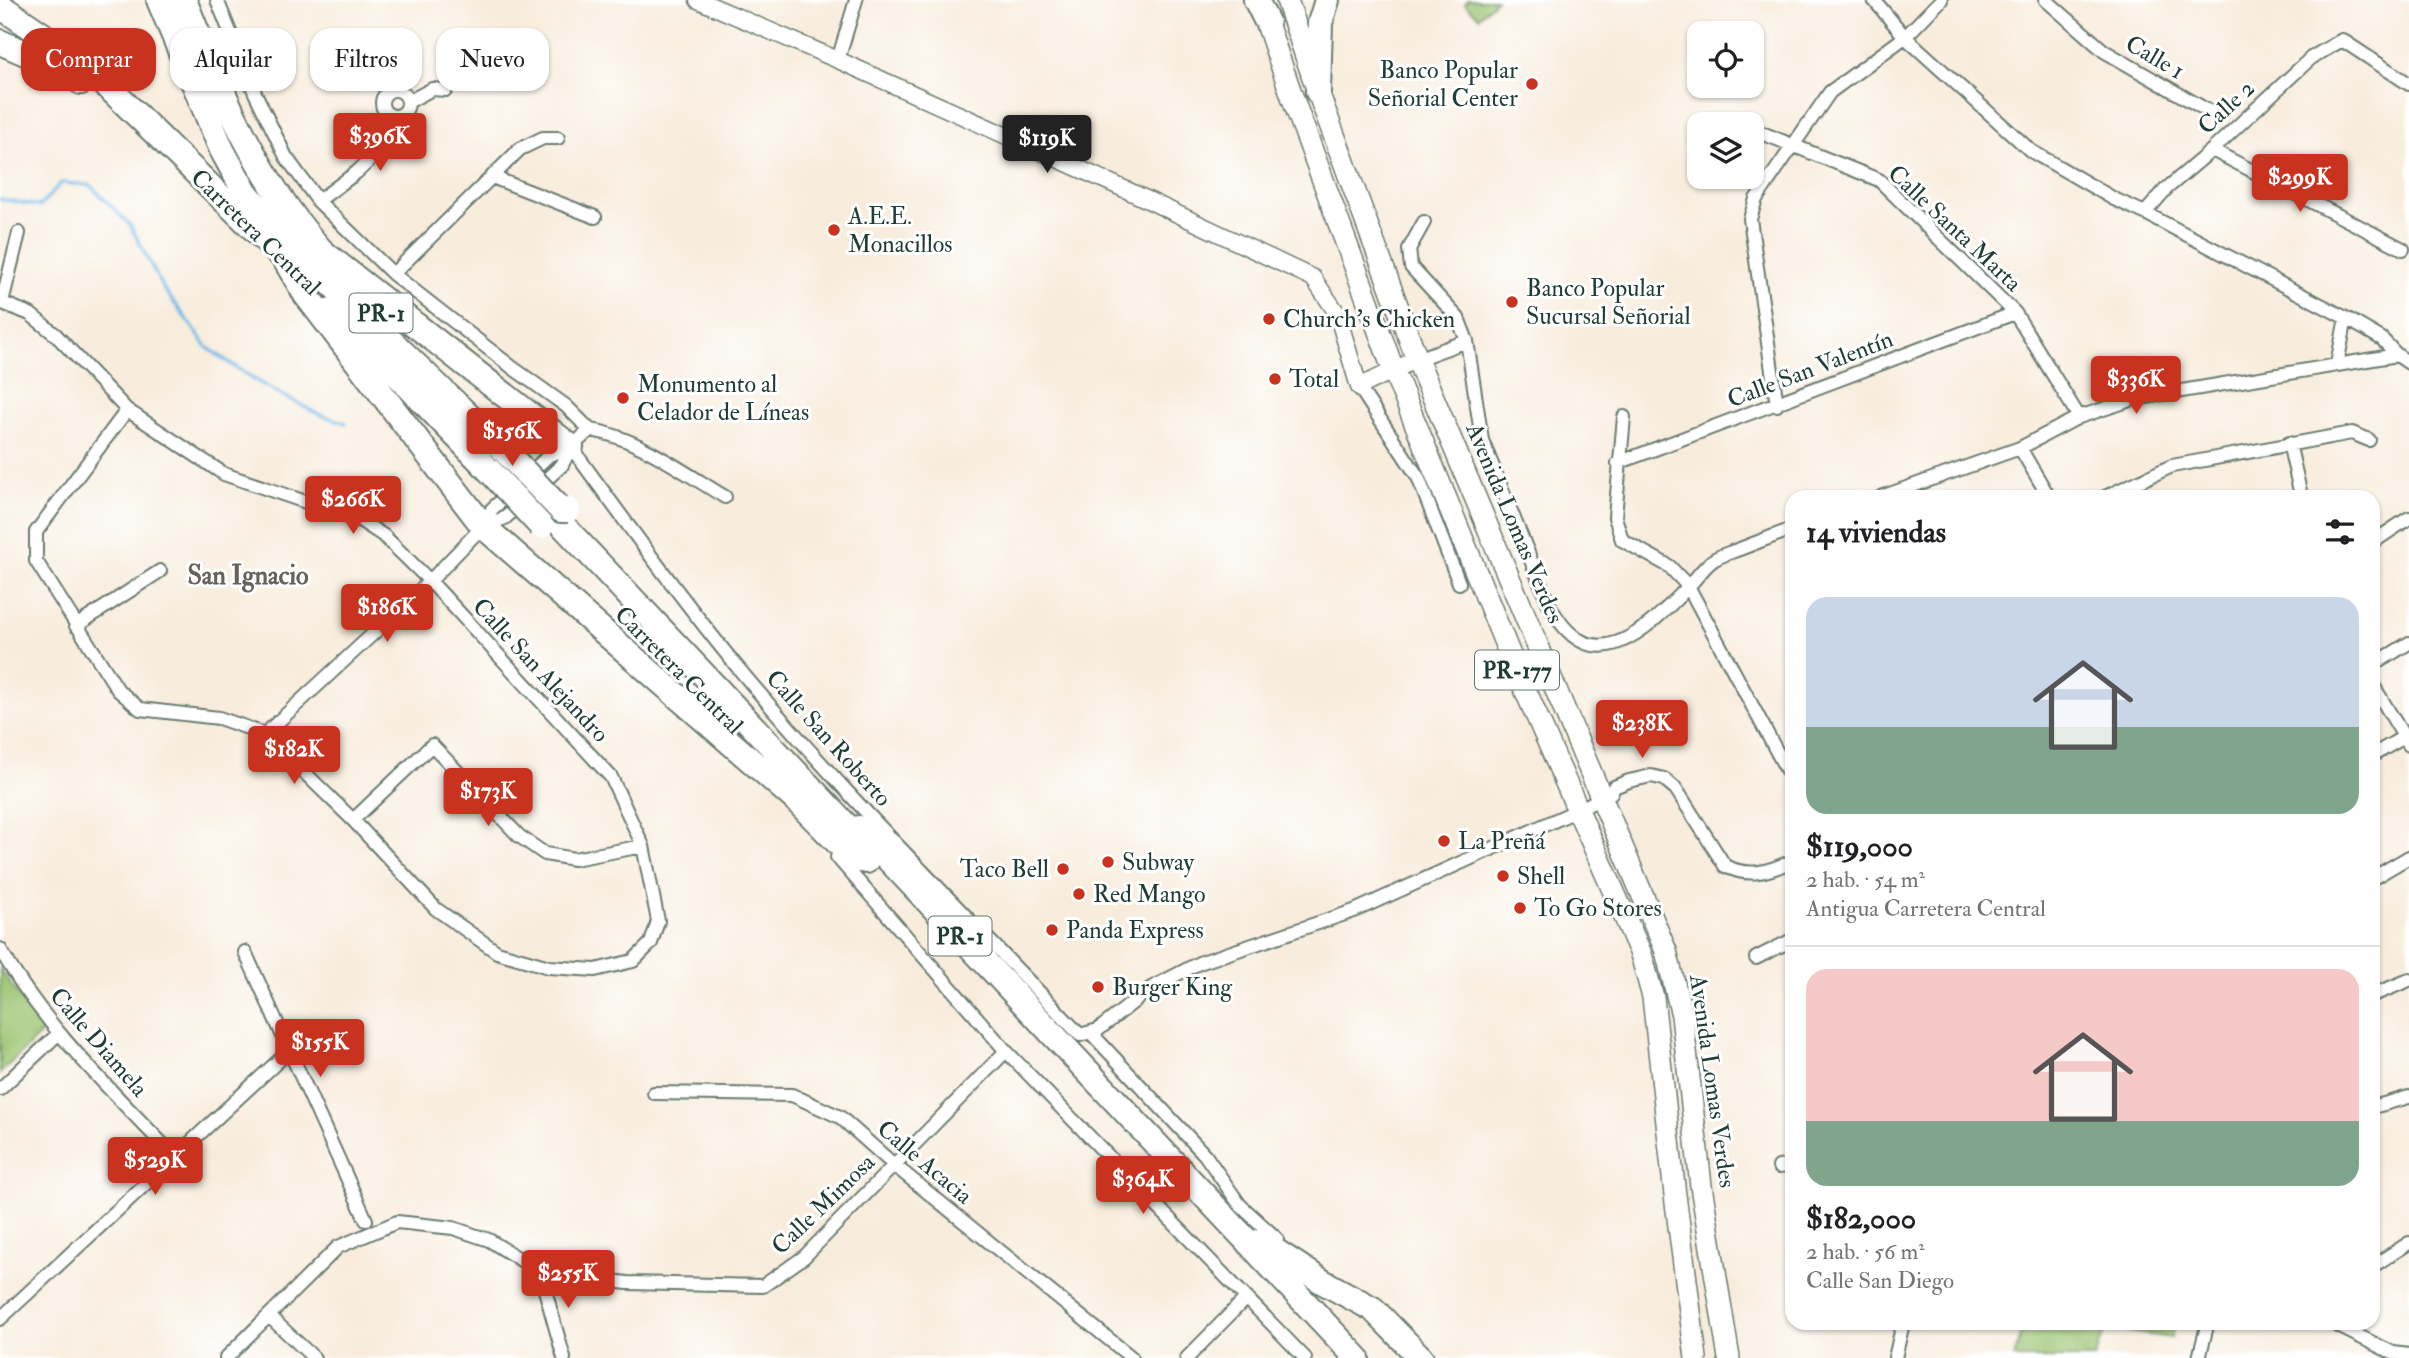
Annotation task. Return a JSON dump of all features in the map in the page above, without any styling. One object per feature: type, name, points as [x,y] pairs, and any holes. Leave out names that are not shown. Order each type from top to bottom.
[{"type":"highway","points":[[159,0],[232,172],[257,206],[499,456]]},
{"type":"highway","name":"Carretera Central","points":[[184,0],[219,88],[284,205],[320,250],[554,517],[609,600],[866,861],[1336,1358]]},
{"type":"highway","points":[[1318,92],[1320,23],[1326,0]]},
{"type":"highway","name":"Carretera Central","points":[[0,6],[50,40],[107,86],[284,258],[499,456]]},
{"type":"highway","points":[[0,42],[57,67],[146,126]]},
{"type":"highway","points":[[320,250],[571,447]]},
{"type":"highway","points":[[284,258],[306,295],[483,526],[796,800],[854,859],[866,861]]},
{"type":"highway","name":"Carretera Central","points":[[554,517],[645,591],[819,786],[1357,1358]]},
{"type":"highway","points":[[1215,1208],[1231,1215],[1273,1251],[1373,1309],[1421,1358]]},
{"type":"main road","name":"Avenida Lomas Verdes","points":[[1287,0],[1318,92],[1417,359],[1607,795],[1666,951],[1678,993],[1702,1185],[1729,1358]]},
{"type":"main road","name":"Avenida Lomas Verdes","points":[[1261,7],[1393,369],[1510,655],[1641,954],[1653,997],[1696,1358]]},
{"type":"street","points":[[217,0],[255,93],[286,157],[318,201],[393,274],[566,406],[590,429],[629,441],[725,497]]},
{"type":"street","points":[[698,0],[1131,192],[1312,278],[1337,313],[1359,387],[1418,477],[1459,583]]},
{"type":"street","points":[[838,60],[856,0]]},
{"type":"street","points":[[1874,0],[1905,37],[2031,151],[2114,199],[2346,318],[2382,339],[2409,363]]},
{"type":"street","points":[[1777,405],[1750,219],[1756,199],[1830,92],[1905,37],[1941,0]]},
{"type":"street","name":"Calle 1","points":[[2046,0],[2104,51],[2217,116]]},
{"type":"street","name":"Calle 2","points":[[2145,213],[2166,189],[2311,58],[2342,40],[2409,84]]},
{"type":"street","points":[[318,201],[357,172],[389,142],[406,108],[432,89],[436,89]]},
{"type":"street","name":"Calle Santa Marta","points":[[1764,134],[1879,180],[2015,313],[2079,417]]},
{"type":"street","points":[[393,274],[520,149],[543,138],[558,138]]},
{"type":"street","points":[[2211,150],[2403,249]]},
{"type":"street","points":[[492,177],[595,217]]},
{"type":"street","points":[[1424,222],[1409,249],[1411,267],[1458,318],[1466,341],[1482,440],[1548,602],[1556,619],[1569,635],[1598,646],[1628,640],[1688,586],[1713,559],[1785,531]]},
{"type":"street","points":[[1,302],[19,233]]},
{"type":"street","name":"Calle San Alejandro","points":[[1,302],[30,314],[55,335],[127,410],[224,474],[361,521],[384,536],[430,581],[611,777],[643,846],[655,893],[659,921],[651,943],[633,961],[595,970],[550,967],[497,952],[436,909],[353,820],[265,734]]},
{"type":"street","name":"Calle San Valentín","points":[[1618,463],[2015,313]]},
{"type":"street","points":[[2337,364],[2346,318]]},
{"type":"street","points":[[1359,387],[1393,369],[1466,341]]},
{"type":"street","points":[[1916,490],[2020,448],[2079,417],[2134,399],[2397,355]]},
{"type":"street","points":[[127,410],[36,532],[36,561],[118,690],[140,709],[219,718],[265,734],[430,581],[483,526],[492,509],[550,455],[571,447],[590,429]]},
{"type":"street","points":[[1624,417],[1615,517],[1622,540],[1669,566],[1688,586],[1785,767]]},
{"type":"street","points":[[2120,490],[2172,466],[2352,433],[2369,440]]},
{"type":"street","points":[[2289,443],[2300,490]]},
{"type":"street","name":"Calle San Roberto","points":[[571,447],[658,567],[831,774],[1205,1155],[1240,1205],[1259,1224],[1284,1244],[1335,1276],[1366,1300],[1373,1309]]},
{"type":"street","points":[[2020,448],[2045,490]]},
{"type":"street","points":[[2380,537],[2409,518]]},
{"type":"street","points":[[76,626],[160,571]]},
{"type":"street","points":[[2380,660],[2409,643]]},
{"type":"street","points":[[2380,697],[2407,741],[2380,752]]},
{"type":"street","points":[[353,820],[432,746],[519,836],[545,854],[574,859],[643,846]]},
{"type":"street","points":[[767,774],[777,793],[844,864],[1006,1051],[1305,1358]]},
{"type":"street","points":[[1086,1034],[1151,988],[1199,963],[1364,907],[1578,810],[1607,795],[1614,787],[1634,779],[1651,776],[1672,783],[1725,866],[1737,872],[1764,873],[1785,864]]},
{"type":"street","points":[[2380,874],[2409,858]]},
{"type":"street","points":[[1756,958],[1785,944]]},
{"type":"street","name":"Calle Diamela","points":[[0,949],[10,967],[59,1033],[174,1156]]},
{"type":"street","points":[[244,951],[366,1220]]},
{"type":"street","points":[[2380,992],[2409,980]]},
{"type":"street","points":[[0,1089],[59,1033]]},
{"type":"street","points":[[0,1319],[289,1051]]},
{"type":"street","name":"Calle Mimosa","points":[[226,1358],[338,1247],[397,1222],[453,1228],[488,1240],[540,1272],[627,1283],[764,1286],[804,1257],[1006,1051]]},
{"type":"street","name":"Calle Acacia","points":[[654,1093],[792,1096],[840,1117],[894,1165],[1132,1358]]},
{"type":"street","points":[[2380,1105],[2409,1097]]},
{"type":"street","points":[[338,1247],[366,1220],[397,1222]]},
{"type":"street","points":[[2380,1262],[2409,1243]]},
{"type":"street","points":[[540,1272],[564,1358]]},
{"type":"street","points":[[1187,1358],[1246,1298]]},
{"type":"street","points":[[270,1316],[314,1358]]},
{"type":"street","points":[[1895,1358],[1901,1330]]},
{"type":"street","points":[[2200,1358],[2206,1330]]},
{"type":"street","points":[[2345,1330],[2392,1355],[2409,1354]]},
{"type":"green space","points":[[1468,0],[1496,0],[1479,17],[1465,4]]},
{"type":"green space","points":[[0,969],[44,1031],[0,1073]]},
{"type":"green space","points":[[2022,1330],[2105,1330],[2095,1358],[2014,1358]]},
{"type":"green space","points":[[2119,1330],[2173,1330],[2171,1338]]},
{"type":"waterway","points":[[0,199],[40,206],[61,183],[90,185],[130,225],[163,288],[208,348],[280,394],[318,414],[346,423]]},
{"type":"place","name":"Banco Popular Señorial Center","points":[[1532,84]]},
{"type":"place","name":"A.E.E. Monacillos","points":[[834,230]]},
{"type":"place","name":"Banco Popular Sucursal Señorial","points":[[1512,302]]},
{"type":"place","name":"Church's Chicken","points":[[1269,319]]},
{"type":"place","name":"Total","points":[[1275,379]]},
{"type":"place","name":"Monumento al Celador de Líneas","points":[[623,398]]},
{"type":"place","name":"La Preñá","points":[[1444,841]]},
{"type":"place","name":"Subway","points":[[1108,862]]},
{"type":"place","name":"Taco Bell","points":[[1063,869]]},
{"type":"place","name":"Shell","points":[[1503,876]]},
{"type":"place","name":"Red Mango","points":[[1079,894]]},
{"type":"place","name":"To Go Stores","points":[[1520,908]]},
{"type":"place","name":"Panda Express","points":[[1052,930]]},
{"type":"place","name":"Burger King","points":[[1098,987]]},
{"type":"district","name":"San Ignacio","points":[[248,575]]}]
